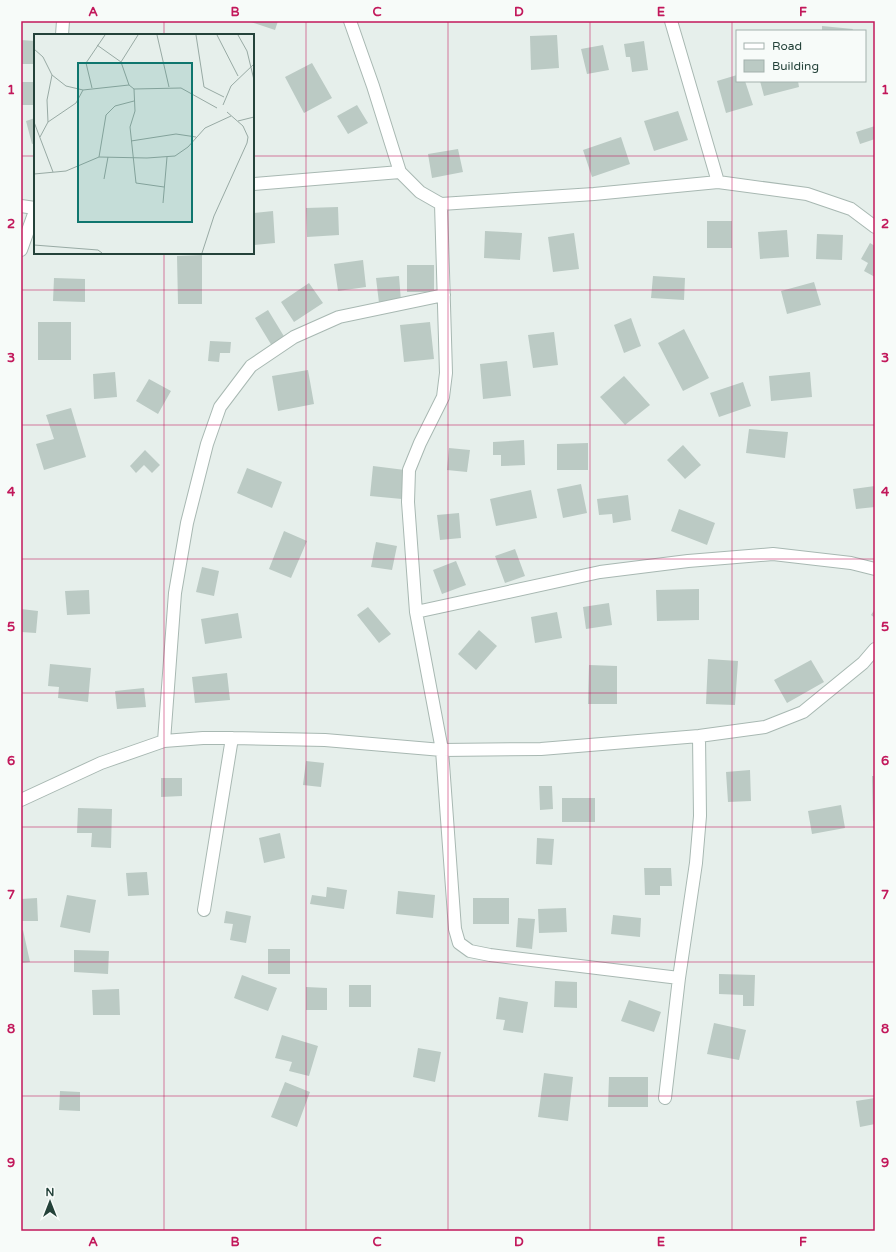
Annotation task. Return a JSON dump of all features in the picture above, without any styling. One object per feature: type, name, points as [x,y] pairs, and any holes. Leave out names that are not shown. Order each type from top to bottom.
[{"type":"street","points":[[62,34],[63,21]]},
{"type":"street","points":[[350,21],[373,86],[400,172],[420,192],[441,204],[594,194],[718,182],[807,194],[851,209],[875,227]]},
{"type":"street","points":[[671,21],[718,182]]},
{"type":"street","points":[[254,184],[400,172]]},
{"type":"street","points":[[441,204],[446,373],[443,398],[420,443],[409,470],[408,502],[416,612],[442,750],[455,929],[459,943],[470,951],[490,956],[679,978]]},
{"type":"street","points":[[21,206],[34,209]]},
{"type":"street","points":[[21,250],[34,212]]},
{"type":"street","points":[[164,741],[176,586],[187,523],[205,451],[220,407],[251,366],[294,336],[340,317],[444,295]]},
{"type":"street","points":[[416,612],[600,572],[688,561],[773,554],[851,563],[875,568]]},
{"type":"street","points":[[21,800],[101,763],[164,741],[203,738],[232,738],[325,740],[442,750],[541,749],[699,736],[765,726],[802,712],[864,662],[875,649]]},
{"type":"street","points":[[665,1098],[679,978],[696,863],[700,816],[699,736]]},
{"type":"street","points":[[204,910],[232,738]]},
{"type":"building","points":[[248,21],[278,21],[275,30]]},
{"type":"building","points":[[822,26],[853,29],[852,30],[822,30]]},
{"type":"building","points":[[557,35],[559,68],[531,70],[530,36]]},
{"type":"building","points":[[21,40],[34,41],[34,64],[21,64]]},
{"type":"building","points":[[644,41],[648,70],[632,72],[630,57],[626,57],[624,44]]},
{"type":"building","points":[[603,45],[609,70],[587,74],[581,49]]},
{"type":"building","points":[[312,63],[332,98],[304,113],[285,77]]},
{"type":"building","points":[[736,75],[736,82],[745,82],[753,105],[726,113],[717,81]]},
{"type":"building","points":[[21,82],[34,82],[34,105],[21,105]]},
{"type":"building","points":[[760,82],[798,82],[799,87],[764,96]]},
{"type":"building","points":[[357,105],[368,123],[348,134],[337,116]]},
{"type":"building","points":[[678,111],[688,140],[654,151],[644,121]]},
{"type":"building","points":[[34,118],[34,143],[32,144],[26,121]]},
{"type":"building","points":[[875,126],[875,139],[860,144],[856,132]]},
{"type":"building","points":[[621,137],[630,164],[592,177],[583,150]]},
{"type":"building","points":[[458,149],[463,172],[432,178],[428,154]]},
{"type":"building","points":[[338,207],[339,235],[307,237],[306,208]]},
{"type":"building","points":[[273,211],[275,243],[254,245],[254,213]]},
{"type":"building","points":[[707,221],[732,221],[732,248],[707,248]]},
{"type":"building","points":[[787,230],[789,257],[760,259],[758,232]]},
{"type":"building","points":[[485,231],[522,233],[520,260],[484,258]]},
{"type":"building","points":[[574,233],[579,269],[553,272],[548,237]]},
{"type":"building","points":[[817,234],[843,235],[842,260],[816,259]]},
{"type":"building","points":[[870,243],[875,246],[875,277],[864,271],[868,263],[861,259]]},
{"type":"building","points":[[202,255],[202,304],[178,304],[177,256]]},
{"type":"building","points":[[363,260],[366,287],[338,291],[334,264]]},
{"type":"building","points":[[407,265],[434,265],[434,292],[407,292]]},
{"type":"building","points":[[399,276],[401,301],[379,303],[376,278]]},
{"type":"building","points":[[653,276],[685,278],[684,300],[651,298]]},
{"type":"building","points":[[54,278],[85,279],[85,302],[53,301]]},
{"type":"building","points":[[814,282],[821,305],[787,314],[781,291]]},
{"type":"building","points":[[309,283],[323,303],[294,322],[281,302]]},
{"type":"building","points":[[268,310],[285,338],[272,346],[255,318]]},
{"type":"building","points":[[631,318],[641,346],[624,353],[614,325]]},
{"type":"building","points":[[38,322],[71,322],[71,360],[38,360]]},
{"type":"building","points":[[430,322],[434,359],[404,362],[400,325]]},
{"type":"building","points":[[684,329],[709,378],[683,391],[658,343]]},
{"type":"building","points":[[554,332],[558,365],[533,368],[528,335]]},
{"type":"building","points":[[210,341],[231,342],[230,353],[220,353],[219,362],[208,361]]},
{"type":"building","points":[[507,361],[511,396],[483,399],[480,364]]},
{"type":"building","points":[[308,370],[314,404],[278,411],[272,376]]},
{"type":"building","points":[[115,372],[117,397],[94,399],[93,374]]},
{"type":"building","points":[[810,372],[812,397],[771,401],[769,376]]},
{"type":"building","points":[[624,376],[650,405],[625,425],[600,397]]},
{"type":"building","points":[[149,379],[171,391],[158,414],[136,401]]},
{"type":"building","points":[[743,382],[751,406],[719,417],[710,393]]},
{"type":"building","points":[[71,408],[86,457],[44,470],[36,444],[54,439],[46,415]]},
{"type":"building","points":[[749,429],[788,432],[785,458],[746,453]]},
{"type":"building","points":[[524,440],[525,465],[501,466],[501,455],[493,455],[493,442]]},
{"type":"building","points":[[588,443],[588,470],[557,470],[557,444]]},
{"type":"building","points":[[683,445],[701,465],[685,479],[667,460]]},
{"type":"building","points":[[449,448],[470,450],[467,472],[447,470]]},
{"type":"building","points":[[145,450],[160,465],[152,473],[144,465],[136,473],[130,466]]},
{"type":"building","points":[[373,466],[405,470],[402,499],[370,496]]},
{"type":"building","points":[[247,468],[282,482],[272,508],[237,493]]},
{"type":"building","points":[[581,484],[587,513],[563,518],[557,489]]},
{"type":"building","points":[[875,486],[875,507],[856,509],[853,489]]},
{"type":"building","points":[[531,490],[537,518],[496,526],[490,499]]},
{"type":"building","points":[[628,495],[631,520],[613,523],[612,514],[599,515],[597,499]]},
{"type":"building","points":[[679,509],[715,523],[707,545],[671,531]]},
{"type":"building","points":[[459,513],[461,538],[440,540],[437,515]]},
{"type":"building","points":[[284,531],[307,541],[291,578],[269,569]]},
{"type":"building","points":[[376,542],[397,546],[392,570],[371,567]]},
{"type":"building","points":[[515,549],[525,576],[505,583],[495,556]]},
{"type":"building","points":[[456,561],[466,585],[442,594],[433,570]]},
{"type":"building","points":[[202,567],[219,571],[214,596],[196,592]]},
{"type":"building","points":[[699,589],[699,620],[657,621],[656,590]]},
{"type":"building","points":[[89,590],[90,614],[67,615],[65,591]]},
{"type":"building","points":[[609,603],[612,625],[586,629],[583,607]]},
{"type":"building","points":[[368,607],[391,634],[379,643],[357,615]]},
{"type":"building","points":[[21,609],[38,611],[36,633],[21,632]]},
{"type":"building","points":[[875,609],[875,618],[871,615]]},
{"type":"building","points":[[557,612],[562,638],[535,643],[531,617]]},
{"type":"building","points":[[238,613],[242,638],[205,644],[201,619]]},
{"type":"building","points":[[479,630],[497,646],[476,670],[458,654]]},
{"type":"building","points":[[708,659],[738,661],[735,705],[706,704]]},
{"type":"building","points":[[811,660],[824,682],[787,703],[774,680]]},
{"type":"building","points":[[50,664],[91,668],[88,702],[58,698],[59,687],[48,686]]},
{"type":"building","points":[[589,665],[617,666],[617,704],[588,704]]},
{"type":"building","points":[[227,673],[230,700],[195,703],[192,677]]},
{"type":"building","points":[[144,688],[146,707],[117,709],[115,691]]},
{"type":"building","points":[[306,761],[324,763],[321,787],[303,785]]},
{"type":"building","points":[[750,770],[751,801],[728,802],[726,772]]},
{"type":"building","points":[[872,776],[875,776],[875,820],[873,821]]},
{"type":"building","points":[[161,778],[182,778],[182,796],[161,797]]},
{"type":"building","points":[[539,786],[552,786],[553,809],[540,810]]},
{"type":"building","points":[[562,798],[595,798],[595,822],[562,822]]},
{"type":"building","points":[[841,805],[845,828],[812,834],[808,811]]},
{"type":"building","points":[[78,808],[112,809],[111,848],[91,847],[92,833],[77,833]]},
{"type":"building","points":[[280,833],[285,858],[264,863],[259,838]]},
{"type":"building","points":[[537,838],[554,839],[552,865],[536,864]]},
{"type":"building","points":[[644,868],[671,868],[672,886],[660,886],[660,895],[645,895]]},
{"type":"building","points":[[147,872],[149,895],[128,896],[126,873]]},
{"type":"building","points":[[327,887],[347,890],[344,909],[310,904],[312,895],[326,897]]},
{"type":"building","points":[[398,891],[435,895],[433,918],[396,914]]},
{"type":"building","points":[[67,895],[96,900],[90,933],[60,927]]},
{"type":"building","points":[[37,898],[38,921],[21,921],[21,899]]},
{"type":"building","points":[[473,898],[509,898],[509,924],[473,924]]},
{"type":"building","points":[[566,908],[567,932],[539,933],[538,909]]},
{"type":"building","points":[[226,911],[251,916],[246,943],[230,940],[233,924],[224,923]]},
{"type":"building","points":[[613,915],[641,918],[640,937],[611,934]]},
{"type":"building","points":[[518,918],[535,919],[532,949],[516,947]]},
{"type":"building","points":[[23,930],[30,962],[21,963],[21,931]]},
{"type":"building","points":[[268,949],[290,949],[290,974],[268,974]]},
{"type":"building","points":[[74,950],[109,951],[108,974],[74,972]]},
{"type":"building","points":[[719,974],[755,975],[754,1006],[743,1006],[743,995],[719,994]]},
{"type":"building","points":[[242,975],[277,988],[268,1011],[234,998]]},
{"type":"building","points":[[555,981],[577,982],[577,1008],[554,1007]]},
{"type":"building","points":[[349,985],[371,985],[371,1007],[349,1007]]},
{"type":"building","points":[[306,987],[327,988],[327,1010],[306,1010]]},
{"type":"building","points":[[119,989],[120,1015],[93,1015],[92,990]]},
{"type":"building","points":[[499,997],[528,1002],[523,1033],[503,1030],[505,1020],[496,1019]]},
{"type":"building","points":[[629,1000],[661,1012],[654,1032],[621,1021]]},
{"type":"building","points":[[714,1023],[746,1030],[739,1060],[707,1054]]},
{"type":"building","points":[[282,1035],[318,1046],[309,1076],[289,1071],[292,1062],[275,1058]]},
{"type":"building","points":[[418,1048],[441,1052],[435,1082],[413,1077]]},
{"type":"building","points":[[544,1073],[573,1077],[568,1121],[538,1117]]},
{"type":"building","points":[[609,1077],[648,1077],[648,1107],[608,1107]]},
{"type":"building","points":[[285,1082],[310,1092],[297,1127],[271,1117]]},
{"type":"building","points":[[60,1091],[80,1092],[80,1111],[59,1110]]},
{"type":"building","points":[[875,1098],[875,1124],[860,1127],[856,1101]]}]
